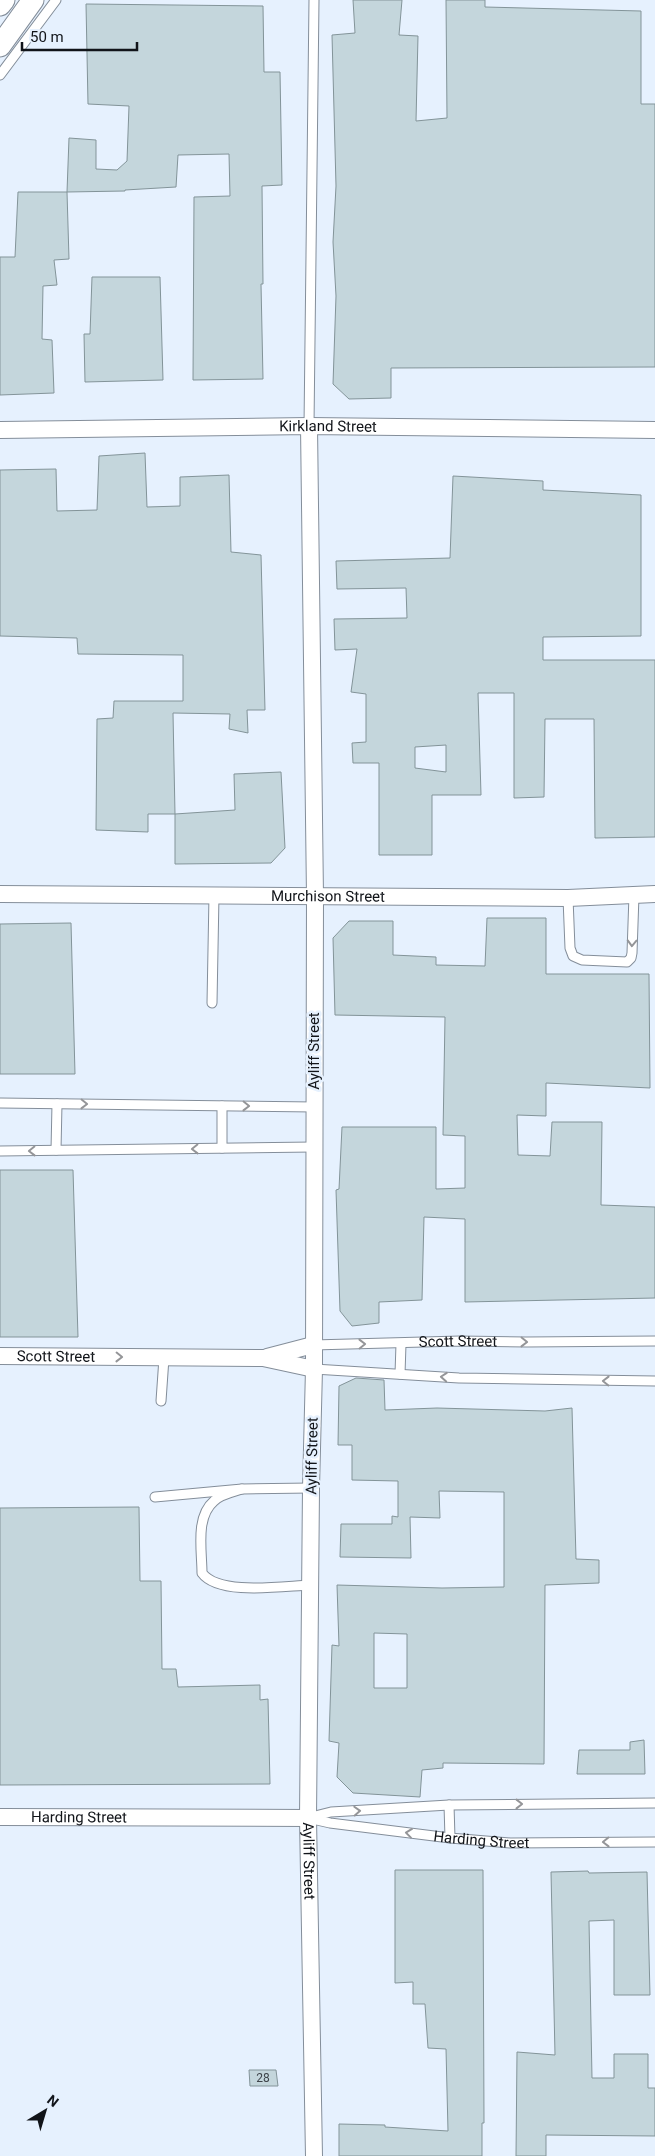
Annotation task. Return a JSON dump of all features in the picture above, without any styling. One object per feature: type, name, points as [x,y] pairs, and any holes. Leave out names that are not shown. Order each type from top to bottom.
[{"type":"street","points":[[0,5],[4,0]]},
{"type":"street","points":[[0,46],[33,0]]},
{"type":"street","name":"Kirkland Street","points":[[0,430],[309,426],[655,430]]},
{"type":"street","name":"Ayliff Street","points":[[309,426],[315,896],[314,1369],[308,1818],[314,2156]]},
{"type":"street","name":"Murchison Street","points":[[0,894],[568,898],[655,894]]},
{"type":"street","name":"Scott Street","points":[[263,1358],[313,1345]]},
{"type":"street","name":"Scott Street","points":[[0,1356],[263,1358],[314,1369]]},
{"type":"street","name":"Harding Street","points":[[0,1817],[308,1818]]},
{"type":"lane","points":[[0,75],[56,0]]},
{"type":"lane","points":[[309,426],[314,0]]},
{"type":"lane","points":[[212,1003],[214,895]]},
{"type":"lane","points":[[568,898],[570,948],[573,956],[582,960],[627,962],[632,952],[634,895]]},
{"type":"lane","points":[[0,1103],[314,1107]]},
{"type":"lane","points":[[56,1150],[57,1104]]},
{"type":"lane","points":[[222,1106],[222,1148]]},
{"type":"lane","points":[[0,1151],[314,1147]]},
{"type":"lane","name":"Scott Street","points":[[313,1345],[460,1341],[655,1341]]},
{"type":"lane","points":[[400,1374],[401,1344]]},
{"type":"lane","points":[[161,1400],[164,1358]]},
{"type":"lane","name":"Scott Street","points":[[314,1369],[459,1378],[655,1381]]},
{"type":"lane","points":[[155,1498],[242,1489],[311,1488]]},
{"type":"lane","points":[[242,1489],[220,1497],[210,1506],[202,1525],[202,1573],[216,1584],[230,1587],[310,1585]]},
{"type":"lane","name":"Harding Street","points":[[308,1818],[331,1812],[448,1805],[655,1803]]},
{"type":"lane","points":[[448,1805],[450,1838]]},
{"type":"lane","name":"Harding Street","points":[[308,1818],[330,1823],[450,1838],[510,1843],[655,1842]]},
{"type":"building","points":[[353,0],[402,0],[399,35],[418,36],[416,121],[447,118],[446,0],[485,0],[485,7],[641,11],[641,104],[655,104],[655,367],[391,368],[391,398],[349,399],[333,384],[336,296],[333,242],[336,186],[332,35],[355,33]]},
{"type":"building","points":[[86,4],[263,6],[264,72],[280,72],[282,185],[262,186],[263,284],[261,284],[263,379],[193,380],[194,197],[230,196],[229,154],[178,155],[176,187],[125,191],[67,192],[69,138],[96,140],[96,169],[117,170],[127,161],[129,106],[88,104]]},
{"type":"building","points":[[18,192],[67,192],[69,259],[54,260],[57,285],[43,286],[42,339],[52,340],[54,393],[0,395],[0,257],[15,257]]},
{"type":"building","points":[[92,277],[160,277],[163,380],[85,382],[84,334],[90,334]]},
{"type":"building","points":[[145,453],[147,507],[180,506],[180,477],[229,475],[231,552],[261,555],[265,710],[247,710],[248,733],[229,729],[230,714],[173,713],[175,814],[148,814],[148,832],[96,830],[97,719],[113,718],[114,701],[183,701],[183,655],[78,654],[77,638],[0,636],[0,470],[56,469],[57,511],[97,510],[99,456]]},
{"type":"building","points":[[453,476],[543,481],[543,490],[641,495],[641,636],[543,637],[543,660],[655,660],[655,837],[595,838],[594,719],[545,719],[544,797],[514,798],[514,693],[478,693],[481,795],[432,795],[432,855],[379,855],[379,763],[353,763],[352,743],[366,742],[366,694],[351,692],[357,649],[335,650],[334,619],[407,618],[406,588],[337,589],[336,561],[450,558]],"holes":[[[446,745],[446,772],[415,768],[415,747]]]},
{"type":"building","points":[[281,772],[285,848],[271,863],[175,864],[175,814],[235,810],[234,774]]},
{"type":"building","points":[[487,918],[546,918],[546,974],[649,974],[650,1088],[546,1083],[546,1116],[517,1115],[518,1155],[550,1156],[552,1122],[602,1122],[601,1205],[655,1207],[655,1298],[465,1302],[465,1219],[424,1217],[422,1300],[379,1302],[379,1323],[352,1326],[340,1311],[336,1190],[339,1189],[342,1127],[436,1127],[436,1189],[465,1188],[465,1136],[443,1135],[445,1017],[335,1015],[333,938],[349,921],[393,921],[393,955],[436,957],[436,965],[485,966]]},
{"type":"building","points":[[71,923],[75,1074],[0,1074],[0,924]]},
{"type":"building","points":[[0,1170],[73,1170],[78,1337],[0,1337]]},
{"type":"building","points":[[356,1378],[384,1380],[385,1410],[437,1408],[545,1411],[572,1408],[576,1559],[599,1560],[599,1583],[545,1585],[544,1764],[443,1763],[443,1768],[422,1770],[420,1797],[353,1793],[337,1777],[339,1743],[329,1741],[332,1645],[339,1646],[337,1585],[442,1588],[504,1587],[504,1492],[439,1491],[440,1518],[410,1517],[411,1558],[340,1557],[341,1524],[392,1524],[392,1516],[398,1517],[398,1481],[352,1480],[352,1445],[338,1445],[339,1386]],"holes":[[[374,1633],[407,1634],[407,1688],[374,1688]]]},
{"type":"building","points":[[139,1507],[140,1581],[161,1581],[162,1669],[176,1669],[178,1687],[260,1685],[260,1700],[268,1699],[270,1784],[0,1785],[0,1508]]},
{"type":"building","points":[[644,1740],[645,1774],[577,1774],[579,1750],[630,1750],[630,1742]]},
{"type":"building","points":[[395,1870],[483,1870],[484,2123],[482,2123],[482,2156],[339,2156],[339,2124],[385,2125],[385,2127],[448,2131],[446,2049],[428,2048],[425,2004],[413,2004],[413,1982],[395,1983]]},
{"type":"building","points":[[588,1871],[589,1873],[647,1872],[650,1995],[614,1995],[614,1920],[589,1921],[592,2078],[614,2078],[614,2054],[648,2054],[648,2088],[655,2088],[655,2136],[546,2135],[546,2156],[516,2156],[517,2052],[555,2055],[551,1872]]},
{"type":"building","points":[[249,2070],[276,2070],[278,2086],[250,2086]]}]
